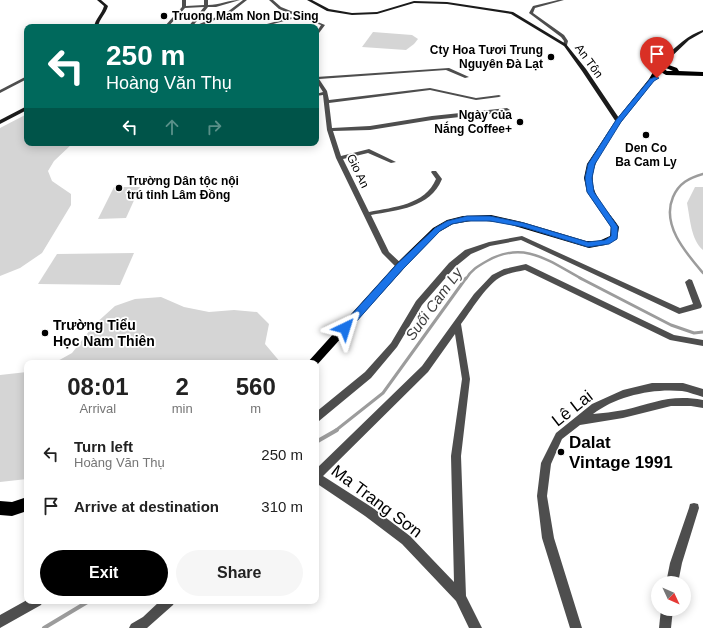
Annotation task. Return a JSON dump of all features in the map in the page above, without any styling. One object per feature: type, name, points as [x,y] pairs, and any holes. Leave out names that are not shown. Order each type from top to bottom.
[{"type":"main road","points":[[309,0],[328,10],[352,14],[377,13],[414,2],[503,11],[519,17],[564,45]]},
{"type":"main road","points":[[97,24],[98,18],[106,9],[106,6],[102,1]]},
{"type":"main road","points":[[315,360],[328,348],[400,266],[438,229],[449,222],[467,218],[490,218],[524,225],[588,245],[607,242],[614,237],[614,227],[590,192],[588,178],[591,164],[618,121],[652,80],[667,58],[680,44],[693,34],[703,31]]},
{"type":"main road","name":"An Tôn","points":[[564,45],[580,65],[618,121]]},
{"type":"main road","points":[[667,58],[668,64],[673,71]]},
{"type":"main road","points":[[660,67],[673,71],[702,74]]},
{"type":"main road","points":[[652,80],[673,71]]},
{"type":"main road","points":[[0,122],[24,110]]},
{"type":"main road","points":[[0,508],[12,509],[24,505]]},
{"type":"street","points":[[169,24],[184,7],[184,0]]},
{"type":"street","points":[[192,24],[206,7],[206,0]]},
{"type":"street","points":[[184,7],[216,6],[238,0]]},
{"type":"street","points":[[203,24],[226,16],[237,8],[244,0]]},
{"type":"street","points":[[271,0],[280,8],[323,25],[319,31]]},
{"type":"street","name":"An Tôn","points":[[562,0],[534,8],[532,9],[531,13],[563,36],[566,41],[564,45]]},
{"type":"street","points":[[269,24],[299,16]]},
{"type":"street","points":[[319,78],[447,68],[467,77]]},
{"type":"street","points":[[0,92],[24,79]]},
{"type":"street","name":"Gio An","points":[[319,82],[326,93],[330,130],[339,158],[386,253],[400,266]]},
{"type":"street","points":[[327,102],[430,89],[476,99],[499,96]]},
{"type":"street","points":[[319,94],[326,93]]},
{"type":"street","points":[[330,130],[370,128],[432,118],[507,110]]},
{"type":"street","points":[[339,158],[370,151],[393,162]]},
{"type":"street","points":[[367,214],[427,198],[435,190],[438,184],[439,179],[434,172]]},
{"type":"street","points":[[522,238],[524,225]]},
{"type":"street","points":[[319,416],[368,375],[394,345],[419,304],[452,265],[468,252],[489,244],[522,238],[679,311],[698,306],[689,282]]},
{"type":"street","points":[[319,473],[425,368],[477,296],[495,277],[507,271],[526,267],[673,338],[703,343]]},
{"type":"street","points":[[457,323],[466,379],[456,456],[460,597]]},
{"type":"street","name":"Lê Lai","points":[[576,628],[548,538],[542,496],[546,463],[559,436],[595,407],[623,394],[652,387],[683,387],[703,393]]},
{"type":"street","points":[[576,421],[624,414],[669,401],[687,400],[703,404]]},
{"type":"street","name":"Ma Trang Sơn","points":[[319,478],[369,512],[406,540],[460,597],[476,628]]},
{"type":"street","points":[[673,576],[676,563],[694,508]]},
{"type":"street","points":[[0,622],[32,604]]},
{"type":"street","points":[[135,628],[149,624],[166,604]]},
{"type":"street","points":[[665,628],[666,616]]},
{"type":"shaded area","points":[[373,32],[412,35],[418,39],[406,50],[362,47]]},
{"type":"shaded area","points":[[24,116],[24,146],[70,146],[54,161],[48,171],[52,181],[71,194],[71,205],[42,253],[20,268],[0,276],[0,128]]},
{"type":"shaded area","points":[[114,187],[140,187],[126,218],[98,219]]},
{"type":"shaded area","points":[[695,187],[703,187],[703,250],[693,235],[687,203]]},
{"type":"shaded area","points":[[134,253],[120,285],[38,284],[57,254]]},
{"type":"shaded area","points":[[161,297],[184,307],[209,312],[234,310],[257,312],[269,324],[265,344],[278,360],[59,360],[72,353],[94,325],[115,306],[135,299]]},
{"type":"shaded area","points":[[24,372],[24,479],[0,482],[0,375]]},
{"type":"waterway","name":"Suối Cam Ly","points":[[703,174],[693,177],[681,185],[675,192],[670,207],[670,218],[677,238],[689,257],[703,273]]},
{"type":"waterway","name":"Suối Cam Ly","points":[[466,279],[472,271],[484,263],[500,255],[513,252],[536,255],[582,279]]},
{"type":"waterway","name":"Suối Cam Ly","points":[[335,431],[383,393],[466,278]]},
{"type":"waterway","name":"Suối Cam Ly","points":[[580,278],[671,325],[694,333],[703,332]]},
{"type":"waterway","name":"Suối Cam Ly","points":[[319,440],[337,430]]},
{"type":"waterway","name":"Suối Cam Ly","points":[[44,628],[84,604]]},
{"type":"place","name":"Truong Mam Non Du Sing","points":[[164,16]]},
{"type":"place","name":"Cty Hoa Tươi Trung Nguyên Đà Lạt","points":[[551,57]]},
{"type":"place","name":"Ngày của Nắng Coffee+","points":[[520,122]]},
{"type":"place","name":"Den Co Ba Cam Ly","points":[[646,135]]},
{"type":"place","name":"Trường Dân tộc nội trú tỉnh Lâm Đồng","points":[[119,188]]},
{"type":"place","name":"Trường Tiểu Học Nam Thiên","points":[[45,333]]},
{"type":"place","name":"Dalat Vintage 1991","points":[[561,452]]},
{"type":"route","points":[[345,328],[400,266],[438,229],[449,222],[467,218],[490,218],[524,225],[588,245],[607,242],[614,237],[614,227],[590,192],[588,178],[591,164],[618,121],[652,80],[657,78]]}]
